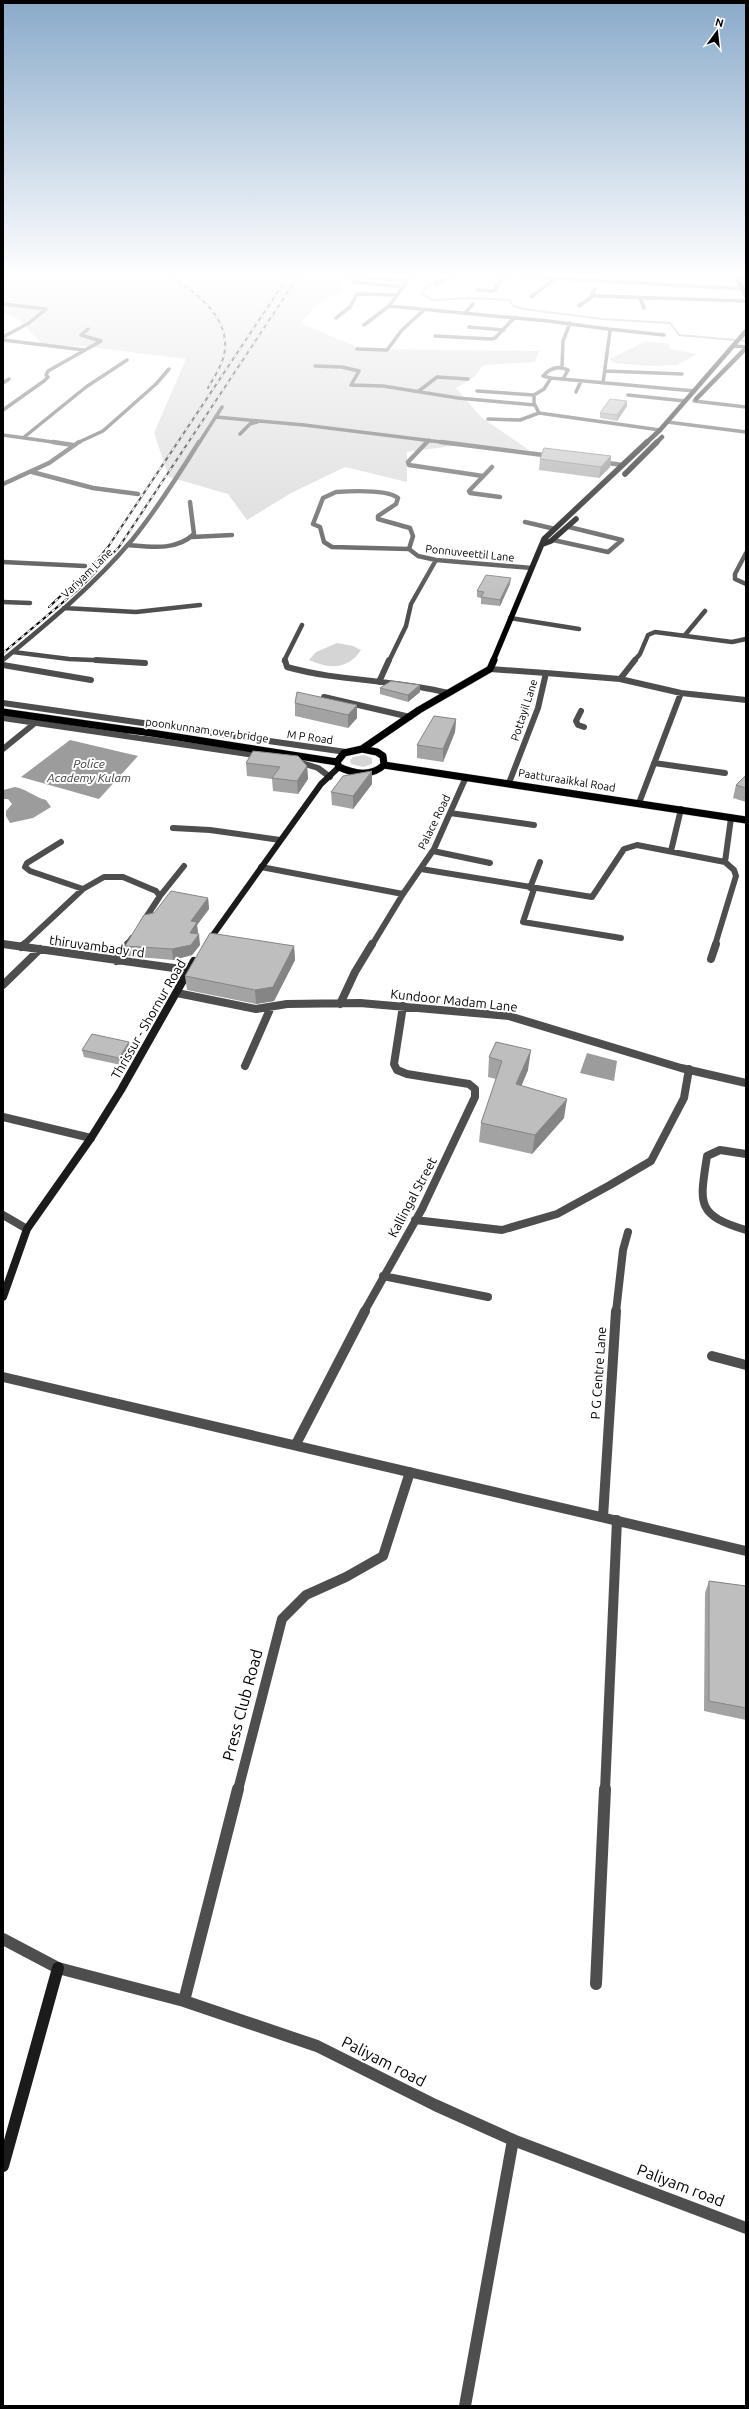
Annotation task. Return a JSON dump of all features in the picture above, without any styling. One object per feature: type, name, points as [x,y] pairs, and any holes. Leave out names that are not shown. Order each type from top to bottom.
[{"type":"main road","points":[[362,749],[377,752],[383,756],[384,765],[373,772],[362,774],[351,773],[340,759],[362,749],[410,716],[490,668],[536,555],[543,544],[544,539],[660,430],[697,387]]},
{"type":"main road","points":[[689,407],[707,387]]},
{"type":"main road","points":[[622,476],[684,412]]},
{"type":"main road","points":[[543,544],[553,540],[569,527],[582,513]]},
{"type":"main road","name":"poonkunnam over bridge","points":[[3,712],[304,756],[312,759],[340,759]]},
{"type":"main road","name":"Thrissur - Shornur Road","points":[[3,1298],[27,1229],[91,1138],[177,993],[188,970],[321,784],[330,778],[340,759]]},
{"type":"main road","name":"Paatturaaikkal Road","points":[[384,765],[639,802],[746,820]]},
{"type":"main road","points":[[3,2166],[58,1968]]},
{"type":"street","points":[[3,410],[35,387]]},
{"type":"street","points":[[22,438],[85,387]]},
{"type":"street","points":[[3,484],[49,463],[72,445],[103,431],[152,387]]},
{"type":"street","points":[[394,387],[458,398],[535,405]]},
{"type":"street","points":[[420,391],[424,387]]},
{"type":"street","points":[[477,392],[534,395],[545,387]]},
{"type":"street","points":[[576,392],[578,387]]},
{"type":"street","points":[[653,387],[694,391]]},
{"type":"street","points":[[534,395],[535,405],[539,413]]},
{"type":"street","points":[[628,395],[685,401]]},
{"type":"street","points":[[694,401],[746,407]]},
{"type":"street","name":"Variyam Lane","points":[[3,660],[99,576],[128,545],[171,486],[222,407]]},
{"type":"street","points":[[488,419],[513,422],[528,420],[539,413],[660,430]]},
{"type":"street","points":[[216,417],[429,440],[558,457]]},
{"type":"street","points":[[240,434],[254,422],[264,421]]},
{"type":"street","points":[[667,422],[746,432]]},
{"type":"street","points":[[3,435],[72,445]]},
{"type":"street","points":[[3,442],[12,436]]},
{"type":"street","points":[[429,440],[408,462],[409,465],[483,476]]},
{"type":"street","points":[[595,462],[624,465]]},
{"type":"street","points":[[492,468],[469,491],[470,493],[500,498]]},
{"type":"street","points":[[32,472],[93,488],[138,494]]},
{"type":"street","name":"Ponnuveettil Lane","points":[[409,549],[413,536],[410,528],[378,519],[378,516],[396,504],[398,498],[394,495],[341,491],[329,494],[323,498],[313,524],[320,527],[324,542],[332,547],[409,549],[418,556],[436,560],[532,568]]},
{"type":"street","points":[[190,502],[194,534],[192,537]]},
{"type":"street","points":[[525,522],[555,529]]},
{"type":"street","points":[[553,540],[608,552],[622,540],[619,538],[569,527]]},
{"type":"street","points":[[128,545],[158,546],[183,542],[192,537],[232,535]]},
{"type":"street","points":[[746,553],[735,574],[735,579],[746,584]]},
{"type":"street","points":[[379,682],[406,626],[411,604],[436,560]]},
{"type":"street","points":[[3,562],[85,566]]},
{"type":"street","points":[[3,602],[30,603]]},
{"type":"street","points":[[64,608],[136,612],[200,605]]},
{"type":"street","points":[[685,635],[705,611]]},
{"type":"street","points":[[510,618],[579,629]]},
{"type":"street","points":[[302,625],[284,662],[287,667],[334,679],[402,682],[448,693]]},
{"type":"street","points":[[620,680],[640,654],[648,635],[655,632],[732,642],[746,639]]},
{"type":"street","points":[[13,652],[69,659],[145,663]]},
{"type":"street","points":[[3,665],[91,680]]},
{"type":"street","name":"Pottayil Lane","points":[[490,668],[546,673],[538,708],[509,783]]},
{"type":"street","points":[[546,673],[620,680],[681,692],[746,700]]},
{"type":"street","points":[[639,802],[662,738],[671,721],[681,692]]},
{"type":"street","points":[[324,697],[410,716]]},
{"type":"street","name":"M P Road","points":[[3,703],[271,742],[340,759]]},
{"type":"street","points":[[580,711],[576,721],[578,725],[584,728]]},
{"type":"street","points":[[3,718],[300,762],[318,768],[330,778]]},
{"type":"street","points":[[3,749],[35,723]]},
{"type":"street","points":[[132,737],[143,723]]},
{"type":"street","points":[[654,763],[725,773]]},
{"type":"street","name":"Palace Road","points":[[340,1004],[355,972],[403,894],[433,851],[466,777]]},
{"type":"street","points":[[671,851],[681,809]]},
{"type":"street","points":[[450,813],[534,825]]},
{"type":"street","points":[[725,862],[731,818]]},
{"type":"street","points":[[172,828],[210,830],[280,840]]},
{"type":"street","points":[[61,842],[27,863],[25,867],[30,871],[83,889]]},
{"type":"street","points":[[421,869],[532,889],[592,897],[624,849],[629,846],[637,845],[725,862],[734,870],[736,876],[711,960]]},
{"type":"street","points":[[433,851],[490,862]]},
{"type":"street","points":[[540,862],[523,922],[621,938]]},
{"type":"street","points":[[116,961],[160,896],[184,866]]},
{"type":"street","points":[[261,867],[403,894]]},
{"type":"street","points":[[21,946],[83,889],[104,877],[123,877],[156,891],[160,896]]},
{"type":"street","name":"thiruvambady rd","points":[[3,944],[188,970]]},
{"type":"street","points":[[3,985],[40,949]]},
{"type":"street","name":"Kundoor Madam Lane","points":[[177,993],[256,1009],[292,1004],[360,1003],[509,1016],[689,1069],[746,1082]]},
{"type":"street","name":"Kallingal Street","points":[[296,1444],[383,1276],[415,1220],[475,1097],[475,1089],[469,1084],[407,1074],[396,1070],[394,1064],[402,1006]]},
{"type":"street","points":[[245,1066],[271,1007]]},
{"type":"street","points":[[415,1220],[502,1230],[557,1214],[610,1185],[651,1161],[684,1098],[689,1069]]},
{"type":"street","points":[[3,1117],[91,1138]]},
{"type":"street","points":[[746,1154],[726,1150],[713,1151],[707,1156],[702,1196],[704,1208],[710,1217],[725,1225],[746,1230]]},
{"type":"street","points":[[3,1215],[27,1229]]},
{"type":"street","name":"P G Centre Lane","points":[[603,1517],[613,1335],[623,1250],[628,1232]]},
{"type":"street","points":[[383,1276],[488,1297]]},
{"type":"street","points":[[712,1356],[746,1365]]},
{"type":"street","points":[[3,1377],[296,1444],[746,1551]]},
{"type":"street","name":"Press Club Road","points":[[184,2001],[282,1619],[306,1595],[346,1577],[383,1556],[410,1472]]},
{"type":"street","points":[[596,1984],[617,1520]]},
{"type":"street","name":"Paliyam road","points":[[3,1939],[58,1968],[184,2001],[317,2046],[435,2105],[513,2140],[746,2228]]},
{"type":"street","points":[[466,2406],[513,2140]]},
{"type":"shaded area","points":[[174,387],[457,387],[481,417],[529,450],[461,445],[407,452],[407,482],[345,467],[291,493],[247,520],[228,494],[169,477],[154,433]]},
{"type":"shaded area","points":[[337,643],[353,646],[361,650],[356,657],[338,666],[324,665],[309,660],[316,652]]},
{"type":"shaded area","points":[[364,755],[372,758],[372,764],[363,767],[351,764],[350,760],[353,757]]},
{"type":"water","name":"Police Academy Kulam","points":[[70,740],[138,756],[99,799],[21,777]]},
{"type":"water","points":[[15,787],[23,789],[46,800],[51,807],[33,818],[10,823],[6,816],[6,811],[12,804],[8,799],[3,799],[3,790]]},
{"type":"water","points":[[587,1053],[617,1061],[614,1081],[580,1073]]},
{"type":"building","points":[[610,399],[627,401],[617,415],[600,413]]},
{"type":"building","points":[[544,448],[611,456],[601,467],[540,459]]},
{"type":"building","points":[[486,575],[511,578],[500,600],[481,597],[484,592],[477,591]]},
{"type":"building","points":[[391,681],[420,685],[408,695],[380,688]]},
{"type":"building","points":[[297,692],[357,705],[348,715],[295,703]]},
{"type":"building","points":[[434,716],[456,719],[443,749],[417,745]]},
{"type":"building","points":[[253,751],[298,756],[307,766],[297,781],[272,778],[280,767],[246,763]]},
{"type":"building","points":[[372,771],[353,796],[331,792],[343,776]]},
{"type":"building","points":[[746,775],[746,788],[736,785]]},
{"type":"building","points":[[171,891],[208,898],[191,921],[197,922],[190,933],[199,934],[191,945],[172,949],[125,946],[144,915],[154,913]]},
{"type":"building","points":[[210,933],[294,946],[273,987],[255,990],[185,976]]},
{"type":"building","points":[[92,1034],[129,1042],[119,1058],[82,1050]]},
{"type":"building","points":[[496,1042],[531,1050],[516,1084],[567,1099],[535,1135],[481,1123],[502,1061],[489,1057]]},
{"type":"building","points":[[709,1581],[746,1586],[746,1708],[709,1701]]},
{"type":"railway","points":[[49,607],[92,566],[108,547],[214,387]]},
{"type":"railway","points":[[3,653],[81,587],[119,547],[225,387]]}]
